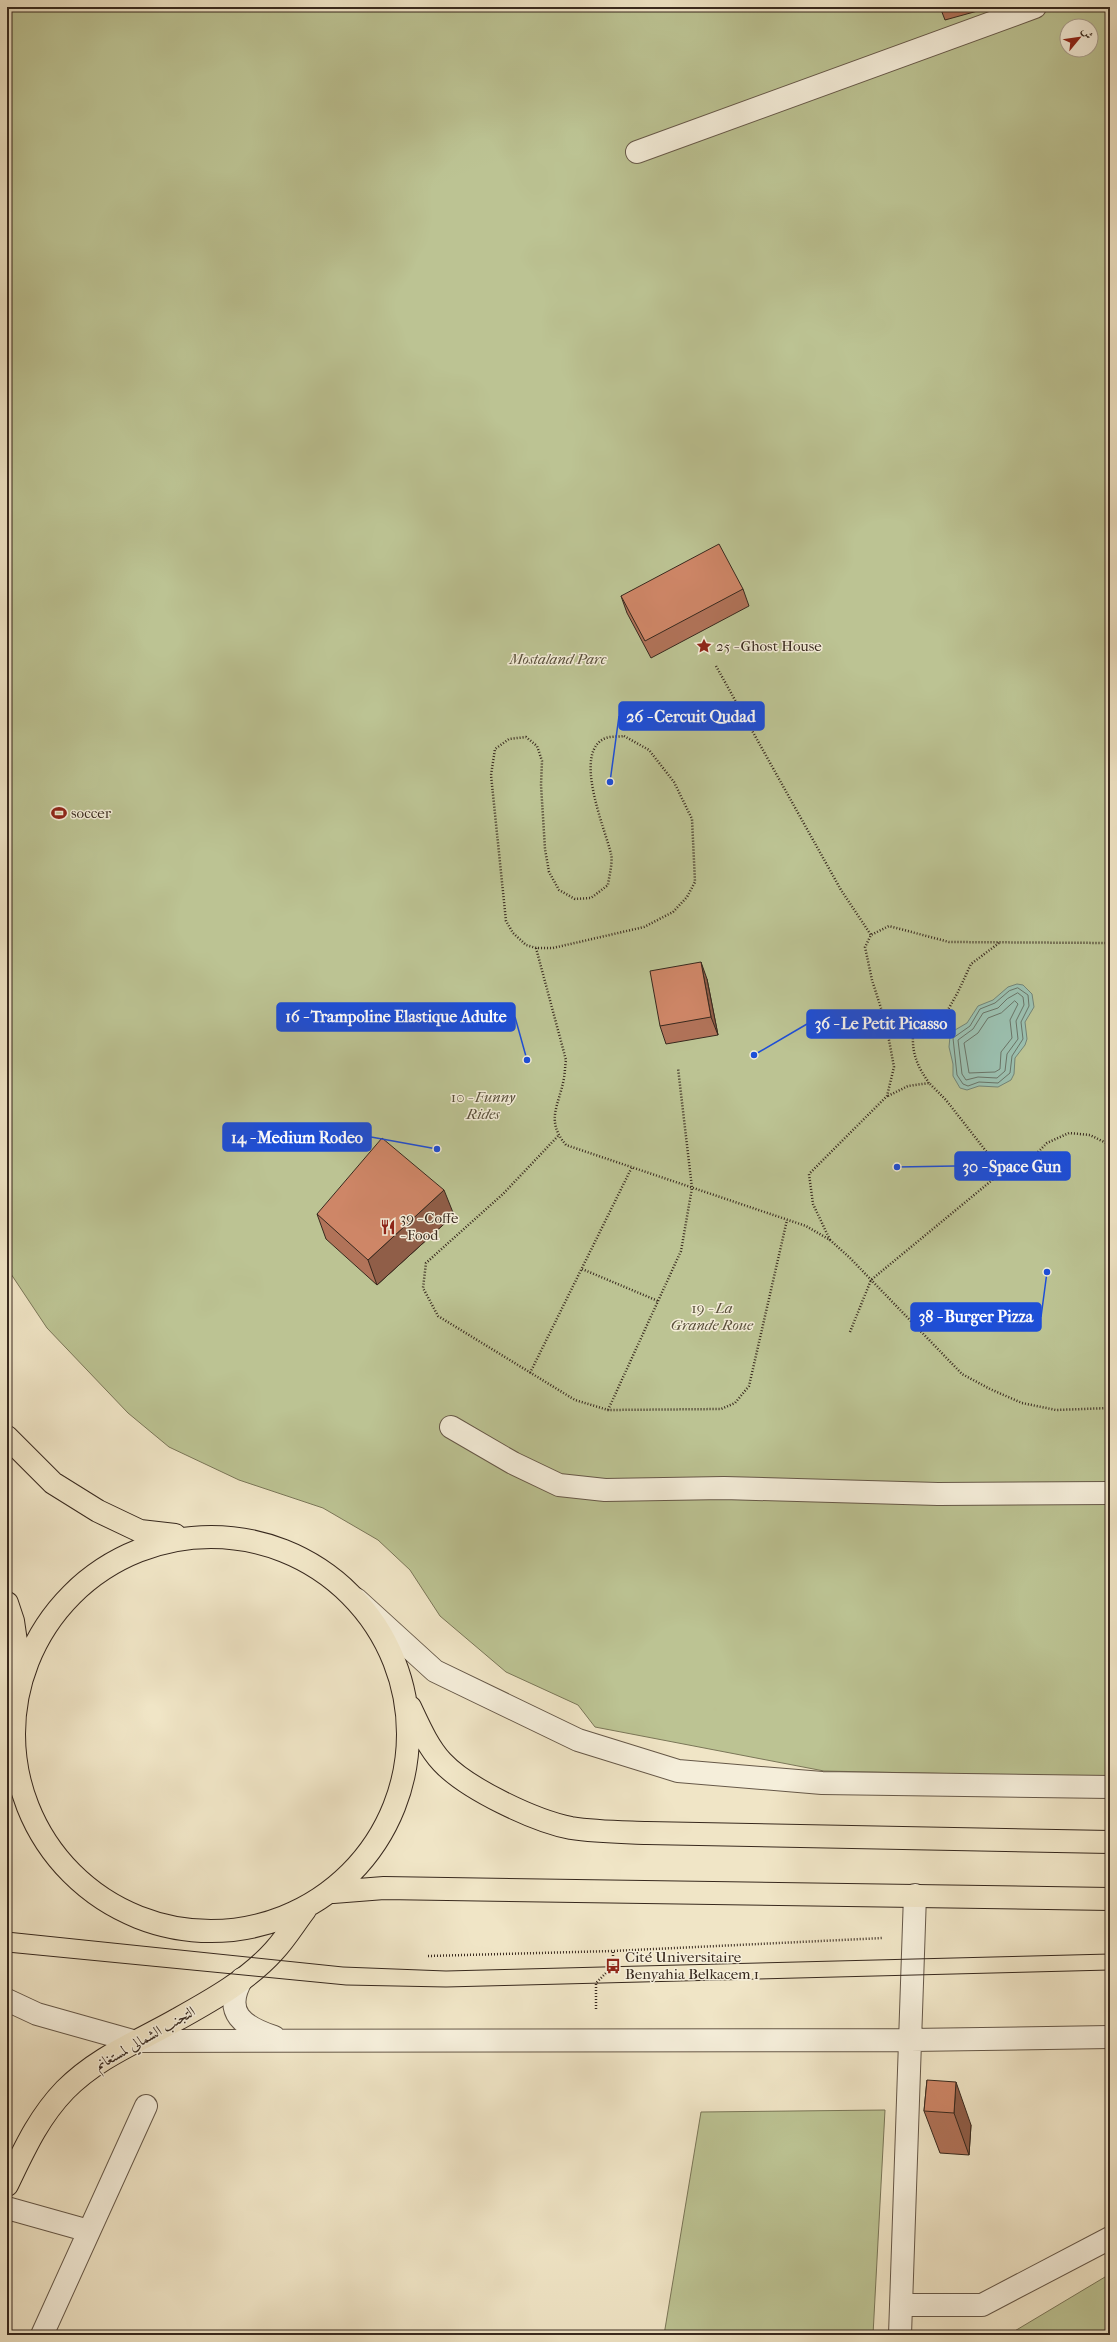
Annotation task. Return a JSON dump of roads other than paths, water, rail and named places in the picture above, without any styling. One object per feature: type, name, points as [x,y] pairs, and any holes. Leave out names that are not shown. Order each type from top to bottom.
[{"type":"highway","points":[[7,1437],[53,1483],[98,1511],[140,1531],[252,1540],[308,1561],[356,1599],[389,1646],[407,1700],[422,1732],[443,1763],[477,1789],[527,1814],[571,1828],[647,1833],[1110,1842]]},
{"type":"highway","points":[[192,1536],[135,1550],[85,1580],[46,1623],[21,1676],[11,1706],[15,1764],[34,1824],[72,1875],[122,1912],[183,1931],[246,1930],[306,1910],[333,1892],[370,1854],[396,1807],[408,1754],[407,1700]]},
{"type":"highway","points":[[7,1603],[13,1621],[21,1676]]},
{"type":"highway","points":[[333,1892],[384,1888],[1110,1899]]},
{"type":"highway","name":"التجنب الشمالي لمستغانم","points":[[7,2185],[34,2128],[65,2090],[98,2062],[133,2041],[177,2020],[242,1980],[274,1950],[306,1910]]},
{"type":"street","points":[[637,152],[1035,7]]},
{"type":"street","points":[[451,1427],[513,1463],[559,1485],[605,1490],[724,1488],[938,1494],[1110,1494]]},
{"type":"street","points":[[356,1599],[434,1671],[578,1740],[678,1771],[822,1783],[1110,1786]]},
{"type":"street","points":[[900,2335],[915,1895]]},
{"type":"street","points":[[242,1980],[235,1991],[235,2003],[237,2014],[242,2022],[251,2029],[283,2040]]},
{"type":"street","points":[[7,2000],[37,2014],[133,2041],[910,2040],[1110,2037]]},
{"type":"street","points":[[42,2335],[146,2106]]},
{"type":"street","points":[[7,2208],[88,2231]]},
{"type":"street","points":[[901,2305],[982,2304],[1110,2238]]},
{"type":"water","points":[[1017,984],[1023,985],[1032,994],[1034,1007],[1025,1022],[1027,1039],[1025,1045],[1015,1058],[1014,1074],[1011,1080],[998,1087],[979,1086],[967,1090],[960,1088],[953,1076],[953,1064],[949,1047],[950,1036],[955,1030],[967,1023],[978,1006],[993,1000],[1008,987]]},
{"type":"tram line","points":[[7,1932],[343,1967],[446,1971],[1110,1954]]},
{"type":"tram line","points":[[7,1952],[346,1985],[446,1987],[1110,1970]]},
{"type":"place","name":"25 - Ghost House","points":[[704,646]]},
{"type":"place","name":"26 - Cercuit Qudad","points":[[610,782]]},
{"type":"place","name":"soccer","points":[[59,813]]},
{"type":"place","name":"36 - Le Petit Picasso","points":[[754,1055]]},
{"type":"place","name":"16 - Trampoline Elastique Adulte","points":[[527,1060]]},
{"type":"place","name":"14 - Medium Rodeo","points":[[437,1149]]},
{"type":"place","name":"30 - Space Gun","points":[[897,1167]]},
{"type":"place","name":"39 - Coffe - Food","points":[[388,1227]]},
{"type":"place","name":"38 - Burger Pizza","points":[[1047,1272]]},
{"type":"place","name":"Cité Universitaire Benyahia Belkacem 1","points":[[613,1966]]},
{"type":"park label","name":"Mostaland Parc","points":[[558,659]]},
{"type":"park label","name":"10 - Funny Rides","points":[[483,1106]]},
{"type":"park label","name":"19 - La Grande Roue","points":[[712,1316]]}]
